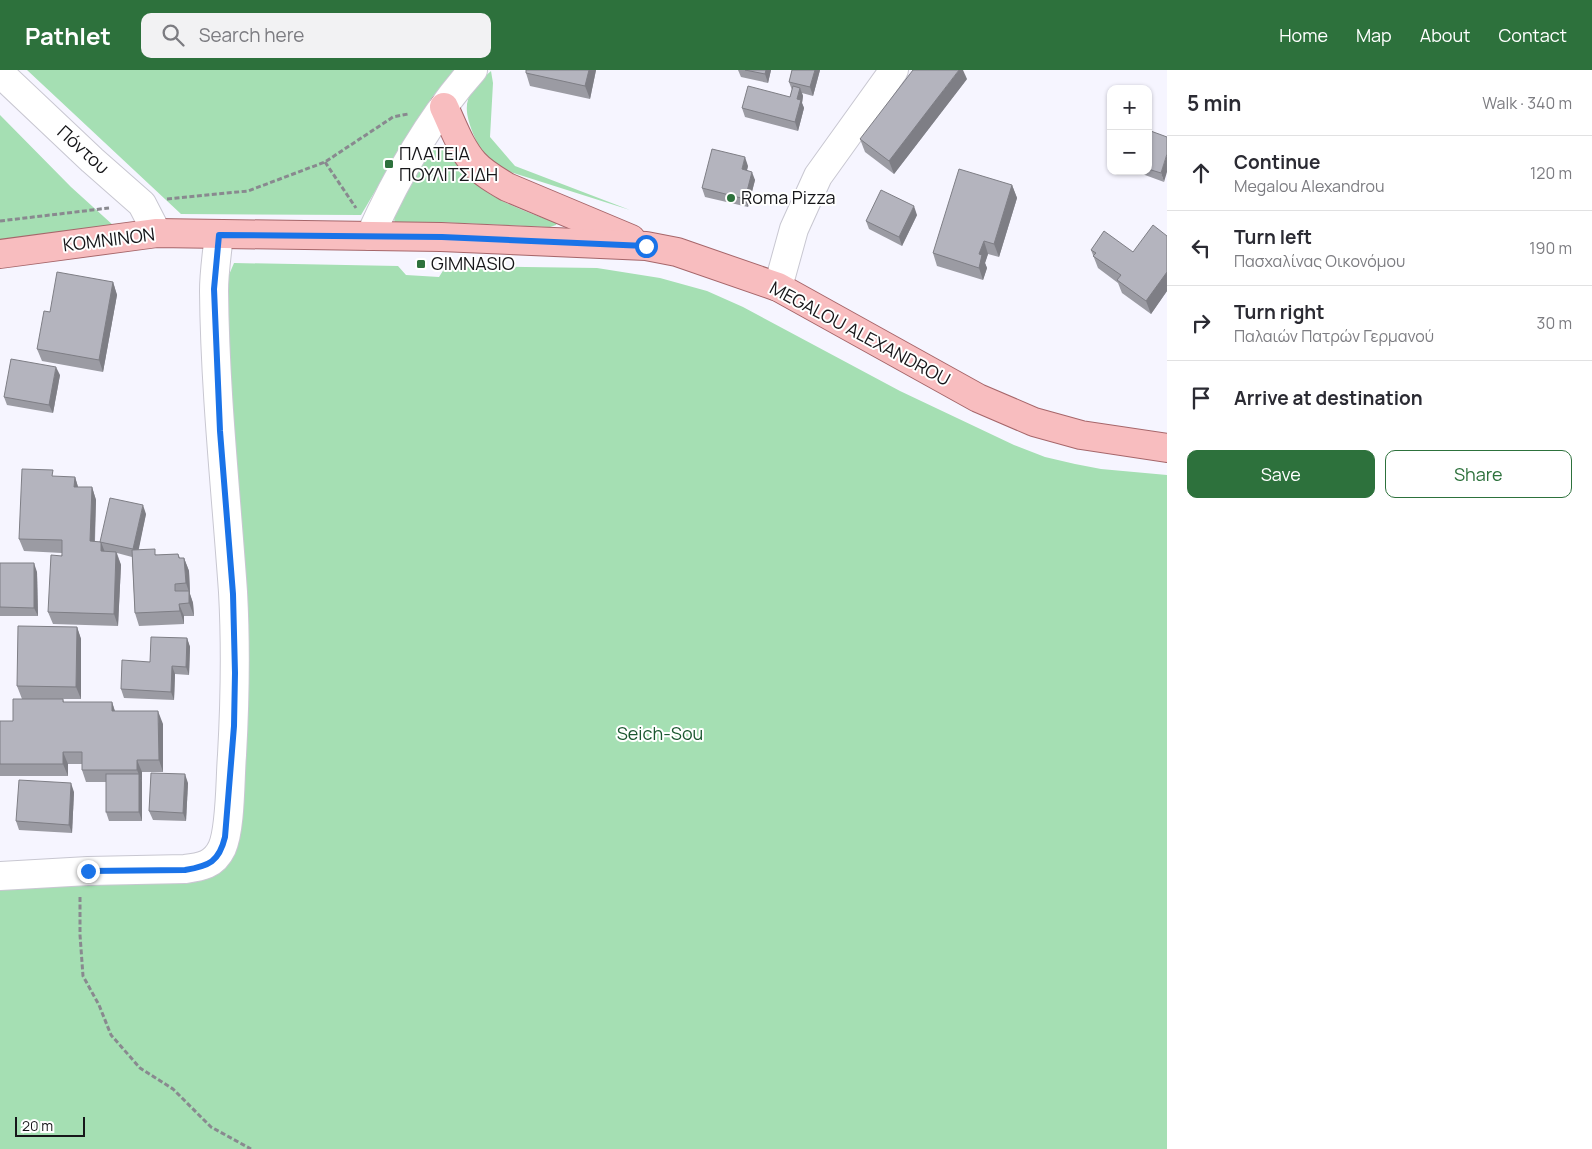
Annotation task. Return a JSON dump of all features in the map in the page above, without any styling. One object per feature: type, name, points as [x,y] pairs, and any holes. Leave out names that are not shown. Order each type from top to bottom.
[{"type":"main road","points":[[445,106],[461,145],[474,164],[488,175],[507,187],[646,246]]},
{"type":"main road","name":"MEGALOU ALEXANDROU","points":[[219,235],[365,226],[442,237],[646,246],[677,252],[778,287],[978,398],[1034,422],[1081,435],[1167,448]]},
{"type":"main road","name":"KOMNINON","points":[[3,256],[157,233],[219,235]]},
{"type":"street","points":[[365,226],[445,106],[473,70]]},
{"type":"street","points":[[778,287],[794,229],[818,176],[894,70]]},
{"type":"street","name":"Πόντου","points":[[0,73],[92,160],[142,204],[157,233]]},
{"type":"street","points":[[0,876],[80,871],[185,870],[208,865],[214,860],[222,847],[227,824],[235,682],[233,594],[220,431],[214,289],[219,235]]},
{"type":"path","points":[[0,221],[142,204],[166,199],[248,191],[325,162],[393,117],[445,106]]},
{"type":"path","points":[[325,162],[365,226]]},
{"type":"path","points":[[80,871],[80,935],[84,976],[99,1005],[111,1035],[140,1068],[173,1089],[211,1127],[250,1149]]},
{"type":"green space","points":[[27,70],[456,70],[400,149],[361,215],[181,214]]},
{"type":"green space","points":[[491,71],[493,83],[490,137],[515,166],[630,210],[498,168],[486,159],[481,152],[471,127],[467,109],[470,94]]},
{"type":"green space","points":[[0,115],[71,187],[114,226],[0,240]]},
{"type":"green space","points":[[437,145],[449,153],[479,186],[516,208],[557,223],[556,225],[550,227],[436,222],[395,223],[396,206],[401,196],[421,164]]},
{"type":"green space","name":"Seich-Sou","points":[[234,263],[398,266],[406,275],[439,277],[446,266],[597,268],[660,278],[707,291],[743,307],[900,391],[1014,445],[1045,457],[1075,464],[1101,469],[1167,475],[1167,1149],[0,1149],[0,888],[222,867],[233,443],[226,282]]},
{"type":"building","points":[[526,70],[589,70],[585,86],[526,73]]},
{"type":"building","points":[[745,70],[766,70],[765,74]]},
{"type":"building","points":[[792,70],[815,70],[810,87],[789,82]]},
{"type":"building","points":[[913,70],[959,70],[889,161],[860,139]]},
{"type":"building","points":[[748,86],[790,97],[793,86],[800,88],[797,99],[801,100],[795,122],[742,108]]},
{"type":"building","points":[[1152,131],[1167,137],[1167,154],[1161,173],[1152,170]]},
{"type":"building","points":[[712,149],[745,157],[742,169],[752,172],[745,199],[702,188]]},
{"type":"building","points":[[959,169],[1012,185],[994,244],[984,241],[979,254],[982,255],[979,268],[933,253]]},
{"type":"building","points":[[881,190],[914,206],[899,237],[866,221]]},
{"type":"building","points":[[1153,225],[1167,236],[1167,272],[1146,301],[1117,280],[1121,275],[1093,256],[1096,253],[1091,250],[1104,231],[1133,252]]},
{"type":"building","points":[[57,272],[113,282],[99,360],[37,349],[44,311],[50,312]]},
{"type":"building","points":[[11,359],[56,367],[49,405],[4,397]]},
{"type":"building","points":[[22,469],[53,470],[52,476],[75,477],[74,487],[92,487],[90,541],[101,542],[101,551],[116,552],[114,614],[48,612],[51,555],[62,556],[62,540],[19,539]]},
{"type":"building","points":[[110,498],[143,505],[133,549],[100,542]]},
{"type":"building","points":[[155,549],[155,555],[178,554],[179,558],[184,558],[186,583],[175,584],[175,591],[189,591],[189,603],[179,604],[180,611],[135,613],[132,550]]},
{"type":"building","points":[[0,563],[34,563],[34,608],[0,607]]},
{"type":"building","points":[[18,626],[77,627],[76,687],[17,686]]},
{"type":"building","points":[[151,637],[187,638],[186,667],[172,666],[171,692],[121,689],[122,660],[150,662]]},
{"type":"building","points":[[13,699],[63,699],[63,702],[112,702],[112,711],[158,711],[159,760],[137,760],[137,770],[82,770],[82,752],[63,752],[63,764],[0,764],[0,721],[13,721]]},
{"type":"building","points":[[151,773],[185,774],[183,813],[149,811]]},
{"type":"building","points":[[106,774],[139,774],[139,812],[106,812]]},
{"type":"building","points":[[19,780],[71,783],[69,825],[16,821]]},
{"type":"place","name":"ΠΛΑΤΕΙΑ ΠΟΥΛΙΤΣΙΔΗ","points":[[389,164]]},
{"type":"place","name":"Roma Pizza","points":[[731,198]]},
{"type":"place","name":"GIMNASIO","points":[[421,264]]},
{"type":"route","points":[[88,871],[185,870],[198,868],[208,865],[214,860],[222,847],[225,837],[234,726],[235,673],[233,594],[220,431],[214,289],[219,235],[442,237],[646,246]]}]
